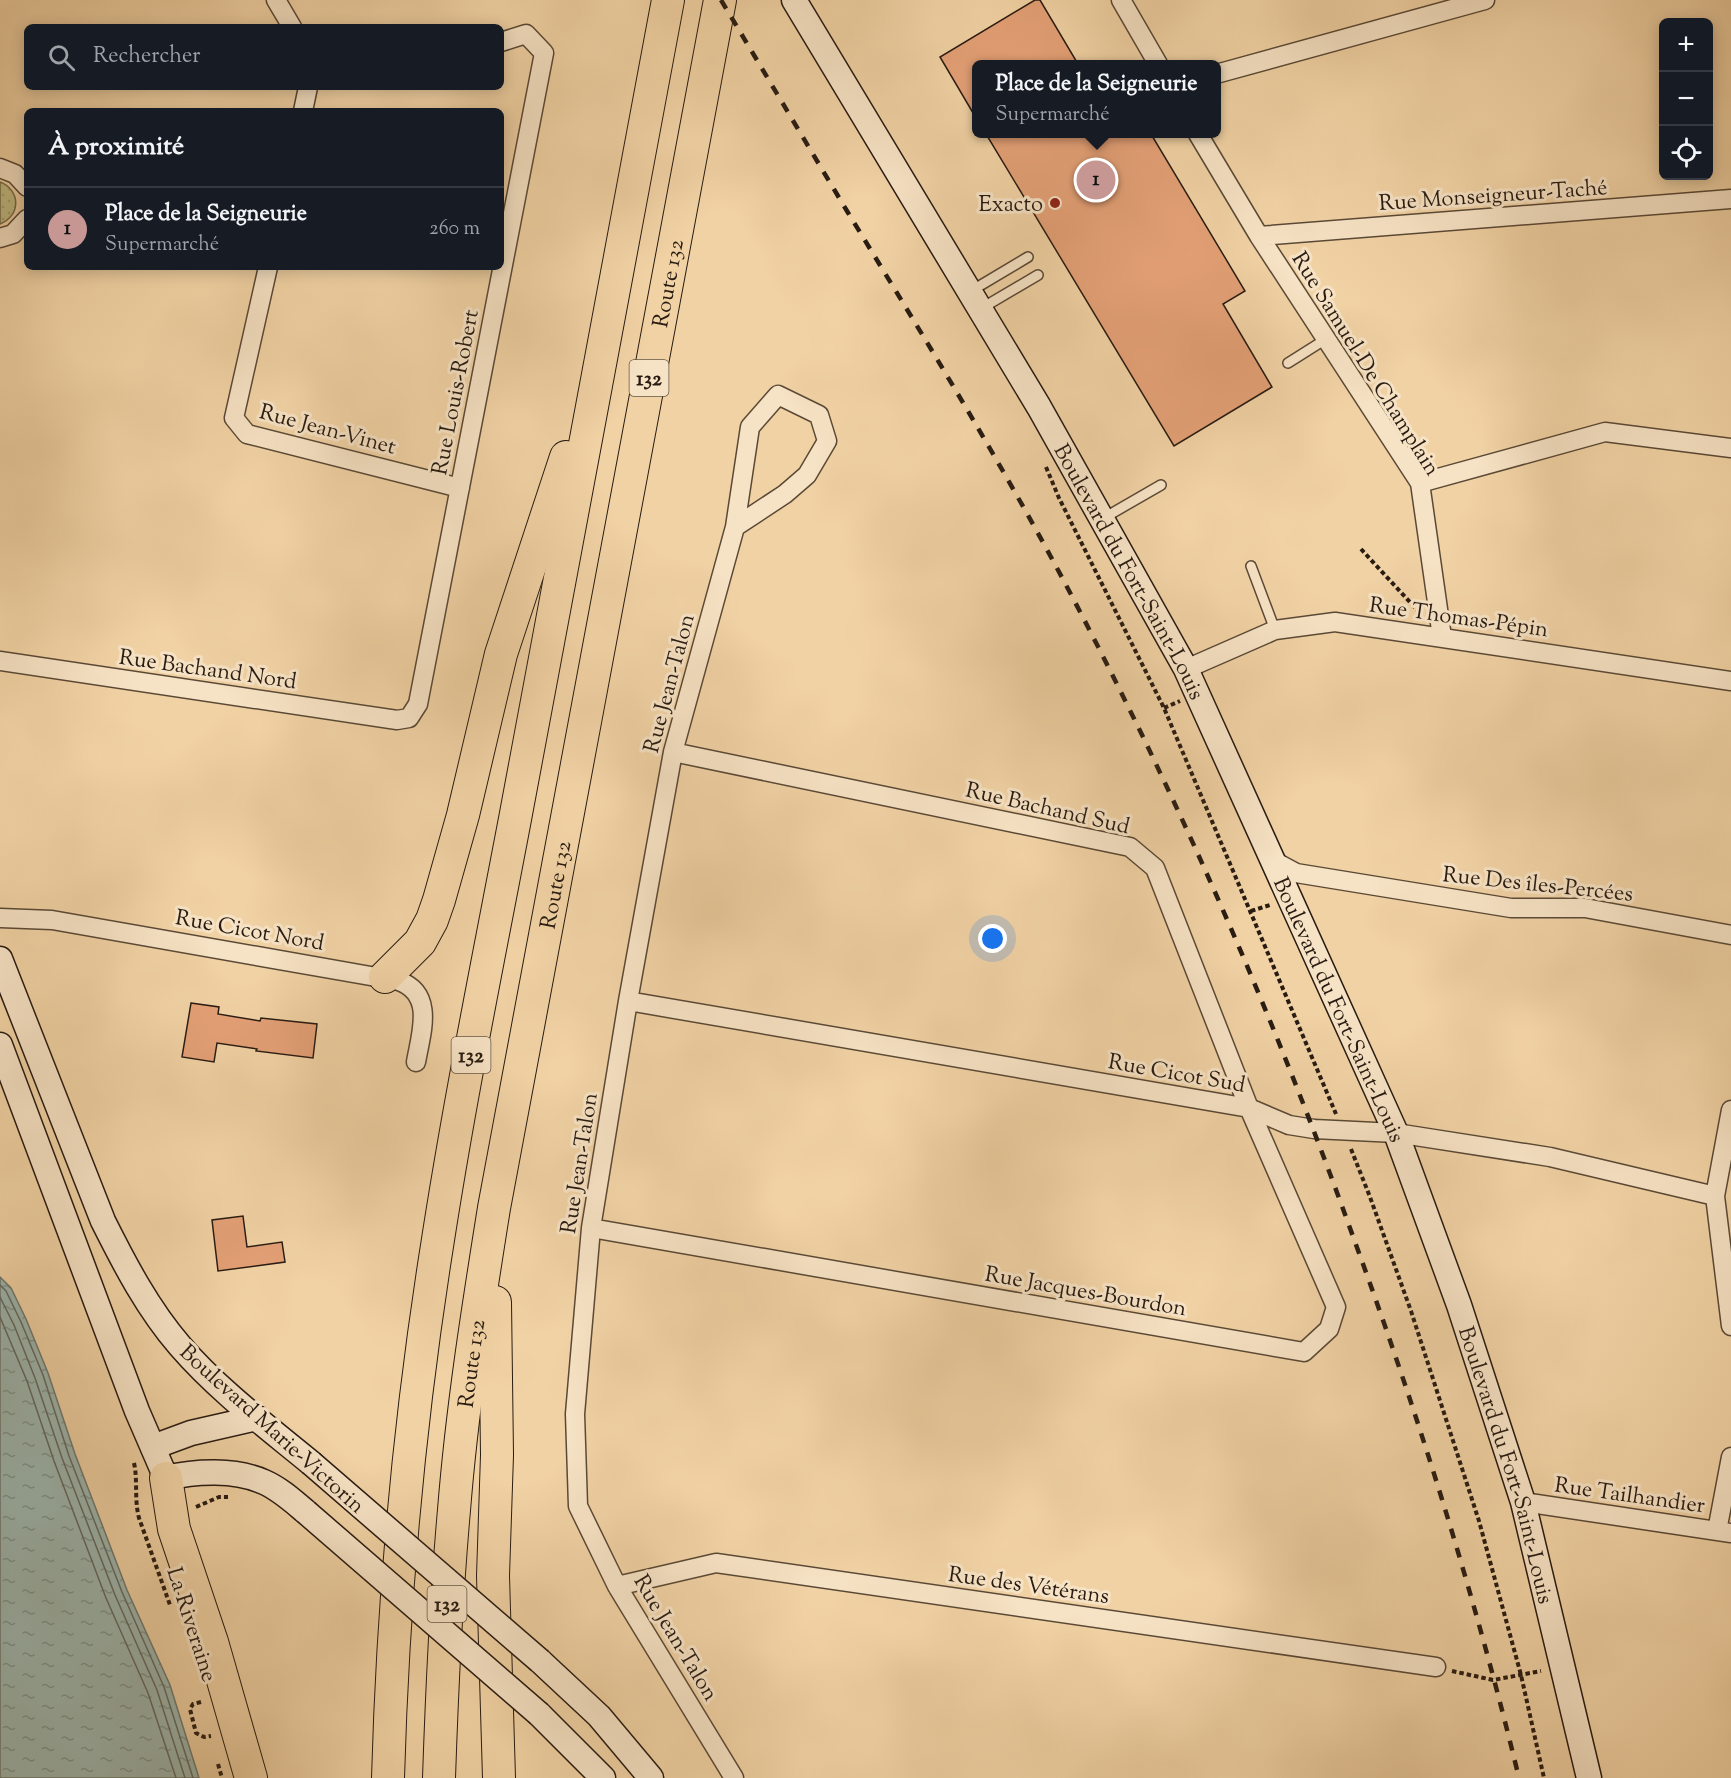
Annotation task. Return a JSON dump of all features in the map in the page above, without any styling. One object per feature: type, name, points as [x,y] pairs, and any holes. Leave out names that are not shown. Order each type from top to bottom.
[{"type":"highway","name":"132","points":[[388,1778],[393,1645],[404,1510],[419,1371],[437,1246],[668,0]]},
{"type":"highway","name":"Route 132","points":[[439,1778],[444,1641],[454,1509],[473,1346],[494,1208],[720,0]]},
{"type":"highway","points":[[385,977],[420,942],[440,900],[463,815],[501,654],[604,339]]},
{"type":"highway","points":[[494,1208],[497,1455],[493,1576],[499,1778]]},
{"type":"highway","points":[[151,1479],[174,1529],[215,1652],[251,1778]]},
{"type":"street","points":[[276,0],[290,24]]},
{"type":"street","name":"Boulevard du Fort-Saint-Louis","points":[[794,0],[1039,407],[1186,669],[1270,859],[1396,1133],[1460,1305],[1523,1502],[1589,1778]]},
{"type":"street","points":[[1121,0],[1156,60]]},
{"type":"street","points":[[1221,73],[1485,0]]},
{"type":"street","name":"Rue Louis-Robert","points":[[504,41],[526,34],[544,53],[504,260]]},
{"type":"street","points":[[304,108],[307,90]]},
{"type":"street","name":"Rue Samuel-De Champlain","points":[[1200,138],[1259,236],[1420,483],[1442,637]]},
{"type":"street","points":[[0,168],[15,174],[24,184]]},
{"type":"street","name":"Rue Monseigneur-Taché","points":[[1259,236],[1731,199]]},
{"type":"street","points":[[0,238],[13,234],[24,222]]},
{"type":"street","name":"Rue Jean-Vinet","points":[[267,270],[234,418],[247,434],[460,488]]},
{"type":"street","name":"Rue Louis-Robert","points":[[409,718],[418,704],[502,270]]},
{"type":"street","name":"Rue Jean-Talon","points":[[734,1778],[617,1586],[578,1506],[575,1414],[591,1228],[628,1000],[673,752],[735,527],[750,427],[778,395],[819,415],[827,441],[807,475],[785,494],[735,527]]},
{"type":"street","points":[[1420,483],[1605,432],[1731,448]]},
{"type":"street","name":"Rue Thomas-Pépin","points":[[1186,669],[1275,630],[1335,622],[1731,681]]},
{"type":"street","name":"Rue Bachand Nord","points":[[0,661],[397,720],[409,718]]},
{"type":"street","name":"Rue Bachand Sud","points":[[673,752],[1131,847],[1155,868],[1249,1108]]},
{"type":"street","name":"Rue Des îles-Percées","points":[[1270,859],[1296,873],[1511,908],[1586,908],[1731,935]]},
{"type":"street","name":"Rue Cicot Nord","points":[[0,918],[52,920],[385,977],[406,983],[420,998],[423,1015],[416,1062]]},
{"type":"street","name":"Boulevard Marie-Victorin","points":[[0,960],[103,1221],[148,1303],[180,1346],[257,1418],[540,1661],[599,1716],[651,1778]]},
{"type":"street","name":"Rue Cicot Sud","points":[[628,1000],[1249,1108],[1289,1125],[1396,1133],[1550,1157],[1715,1196]]},
{"type":"street","points":[[0,1044],[137,1411],[153,1447],[151,1479]]},
{"type":"street","name":"Rue Jacques-Bourdon","points":[[591,1228],[1304,1352],[1329,1329],[1336,1307],[1249,1108]]},
{"type":"street","points":[[1731,1110],[1715,1196],[1731,1326]]},
{"type":"street","points":[[153,1447],[191,1433],[257,1418]]},
{"type":"street","points":[[1724,1532],[1731,1457]]},
{"type":"street","name":"Boulevard Marie-Victorin","points":[[151,1479],[199,1473],[231,1474],[254,1478],[276,1488],[539,1714],[603,1778]]},
{"type":"street","name":"Rue Tailhandier","points":[[1523,1502],[1724,1532]]},
{"type":"street","name":"Rue des Vétérans","points":[[617,1586],[716,1563],[1437,1667]]},
{"type":"lane","points":[[975,300],[1028,257]]},
{"type":"lane","points":[[975,300],[1038,275]]},
{"type":"lane","points":[[1288,363],[1326,339]]},
{"type":"lane","points":[[1102,519],[1161,484]]},
{"type":"lane","points":[[1251,566],[1275,630]]},
{"type":"path","name":"Boulevard du Fort-Saint-Louis","points":[[1045,465],[1059,498],[1164,708],[1370,1197],[1411,1311],[1479,1521],[1521,1675],[1544,1778]]},
{"type":"path","points":[[1361,549],[1442,637]]},
{"type":"path","name":"La Riveraine","points":[[151,1479],[136,1488],[136,1505],[174,1615]]},
{"type":"path","points":[[190,1510],[219,1497],[237,1497]]},
{"type":"path","points":[[1437,1667],[1493,1680],[1562,1667]]},
{"type":"path","name":"La Riveraine","points":[[198,1692],[204,1713]]},
{"type":"path","points":[[201,1702],[193,1704],[190,1709],[196,1733],[204,1737],[211,1736]]},
{"type":"path","points":[[208,1725],[213,1743]]},
{"type":"path","points":[[216,1754],[222,1778]]},
{"type":"shaded area","points":[[0,182],[12,191],[16,203],[12,215],[0,224]]},
{"type":"water","points":[[0,1277],[11,1288],[48,1373],[75,1454],[127,1590],[170,1685],[199,1778],[0,1778]]},
{"type":"building","points":[[1035,0],[1040,0],[1076,60],[972,60],[972,111],[940,57]]},
{"type":"building","points":[[988,138],[1153,138],[1245,291],[1223,304],[1272,387],[1174,446]]},
{"type":"building","points":[[191,1003],[219,1007],[218,1014],[260,1021],[261,1018],[317,1024],[313,1058],[256,1051],[257,1049],[217,1043],[214,1062],[182,1057]]},
{"type":"building","points":[[243,1216],[247,1247],[282,1242],[285,1262],[218,1271],[212,1220]]},
{"type":"railway","points":[[721,0],[959,396],[1040,537],[1147,745],[1222,908],[1324,1158],[1379,1308],[1445,1507],[1484,1642],[1519,1778]]},
{"type":"place","name":"Place de la Seigneurie","points":[[1096,180]]},
{"type":"place","name":"Exacto","points":[[1055,203]]}]
